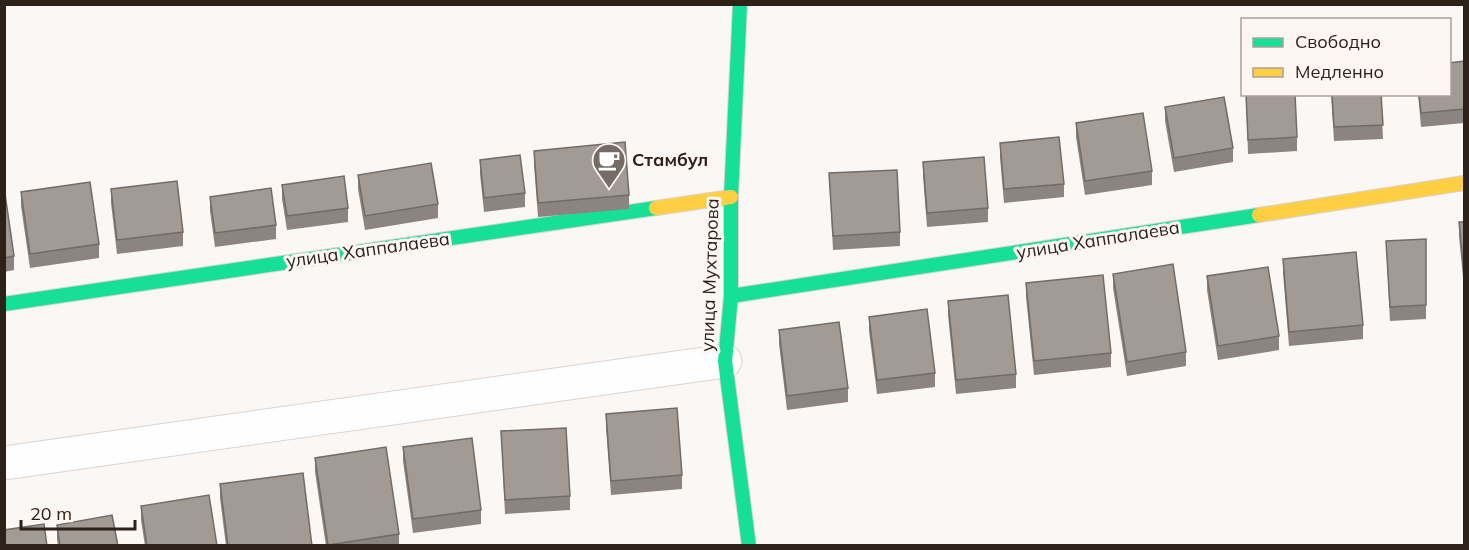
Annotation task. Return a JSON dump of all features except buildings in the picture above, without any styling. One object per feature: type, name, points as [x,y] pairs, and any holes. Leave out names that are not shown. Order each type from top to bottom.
[{"type":"street","name":"улица Мухтарова","points":[[740,4],[731,197],[731,296],[725,361],[749,546]]},
{"type":"street","name":"улица Хаппалаева","points":[[731,296],[1464,183]]},
{"type":"street","name":"улица Хаппалаева","points":[[4,304],[731,197]]},
{"type":"street","points":[[4,463],[725,361]]},
{"type":"traffic: fast","points":[[740,4],[731,197],[731,296],[725,361],[749,546]]},
{"type":"traffic: fast","points":[[4,304],[656,208]]},
{"type":"traffic: fast","points":[[731,296],[1259,215]]},
{"type":"traffic: slow","points":[[1259,215],[1464,183]]},
{"type":"traffic: slow","points":[[656,208],[731,197]]},
{"type":"place","name":"Стамбул","points":[[609,189]]}]
